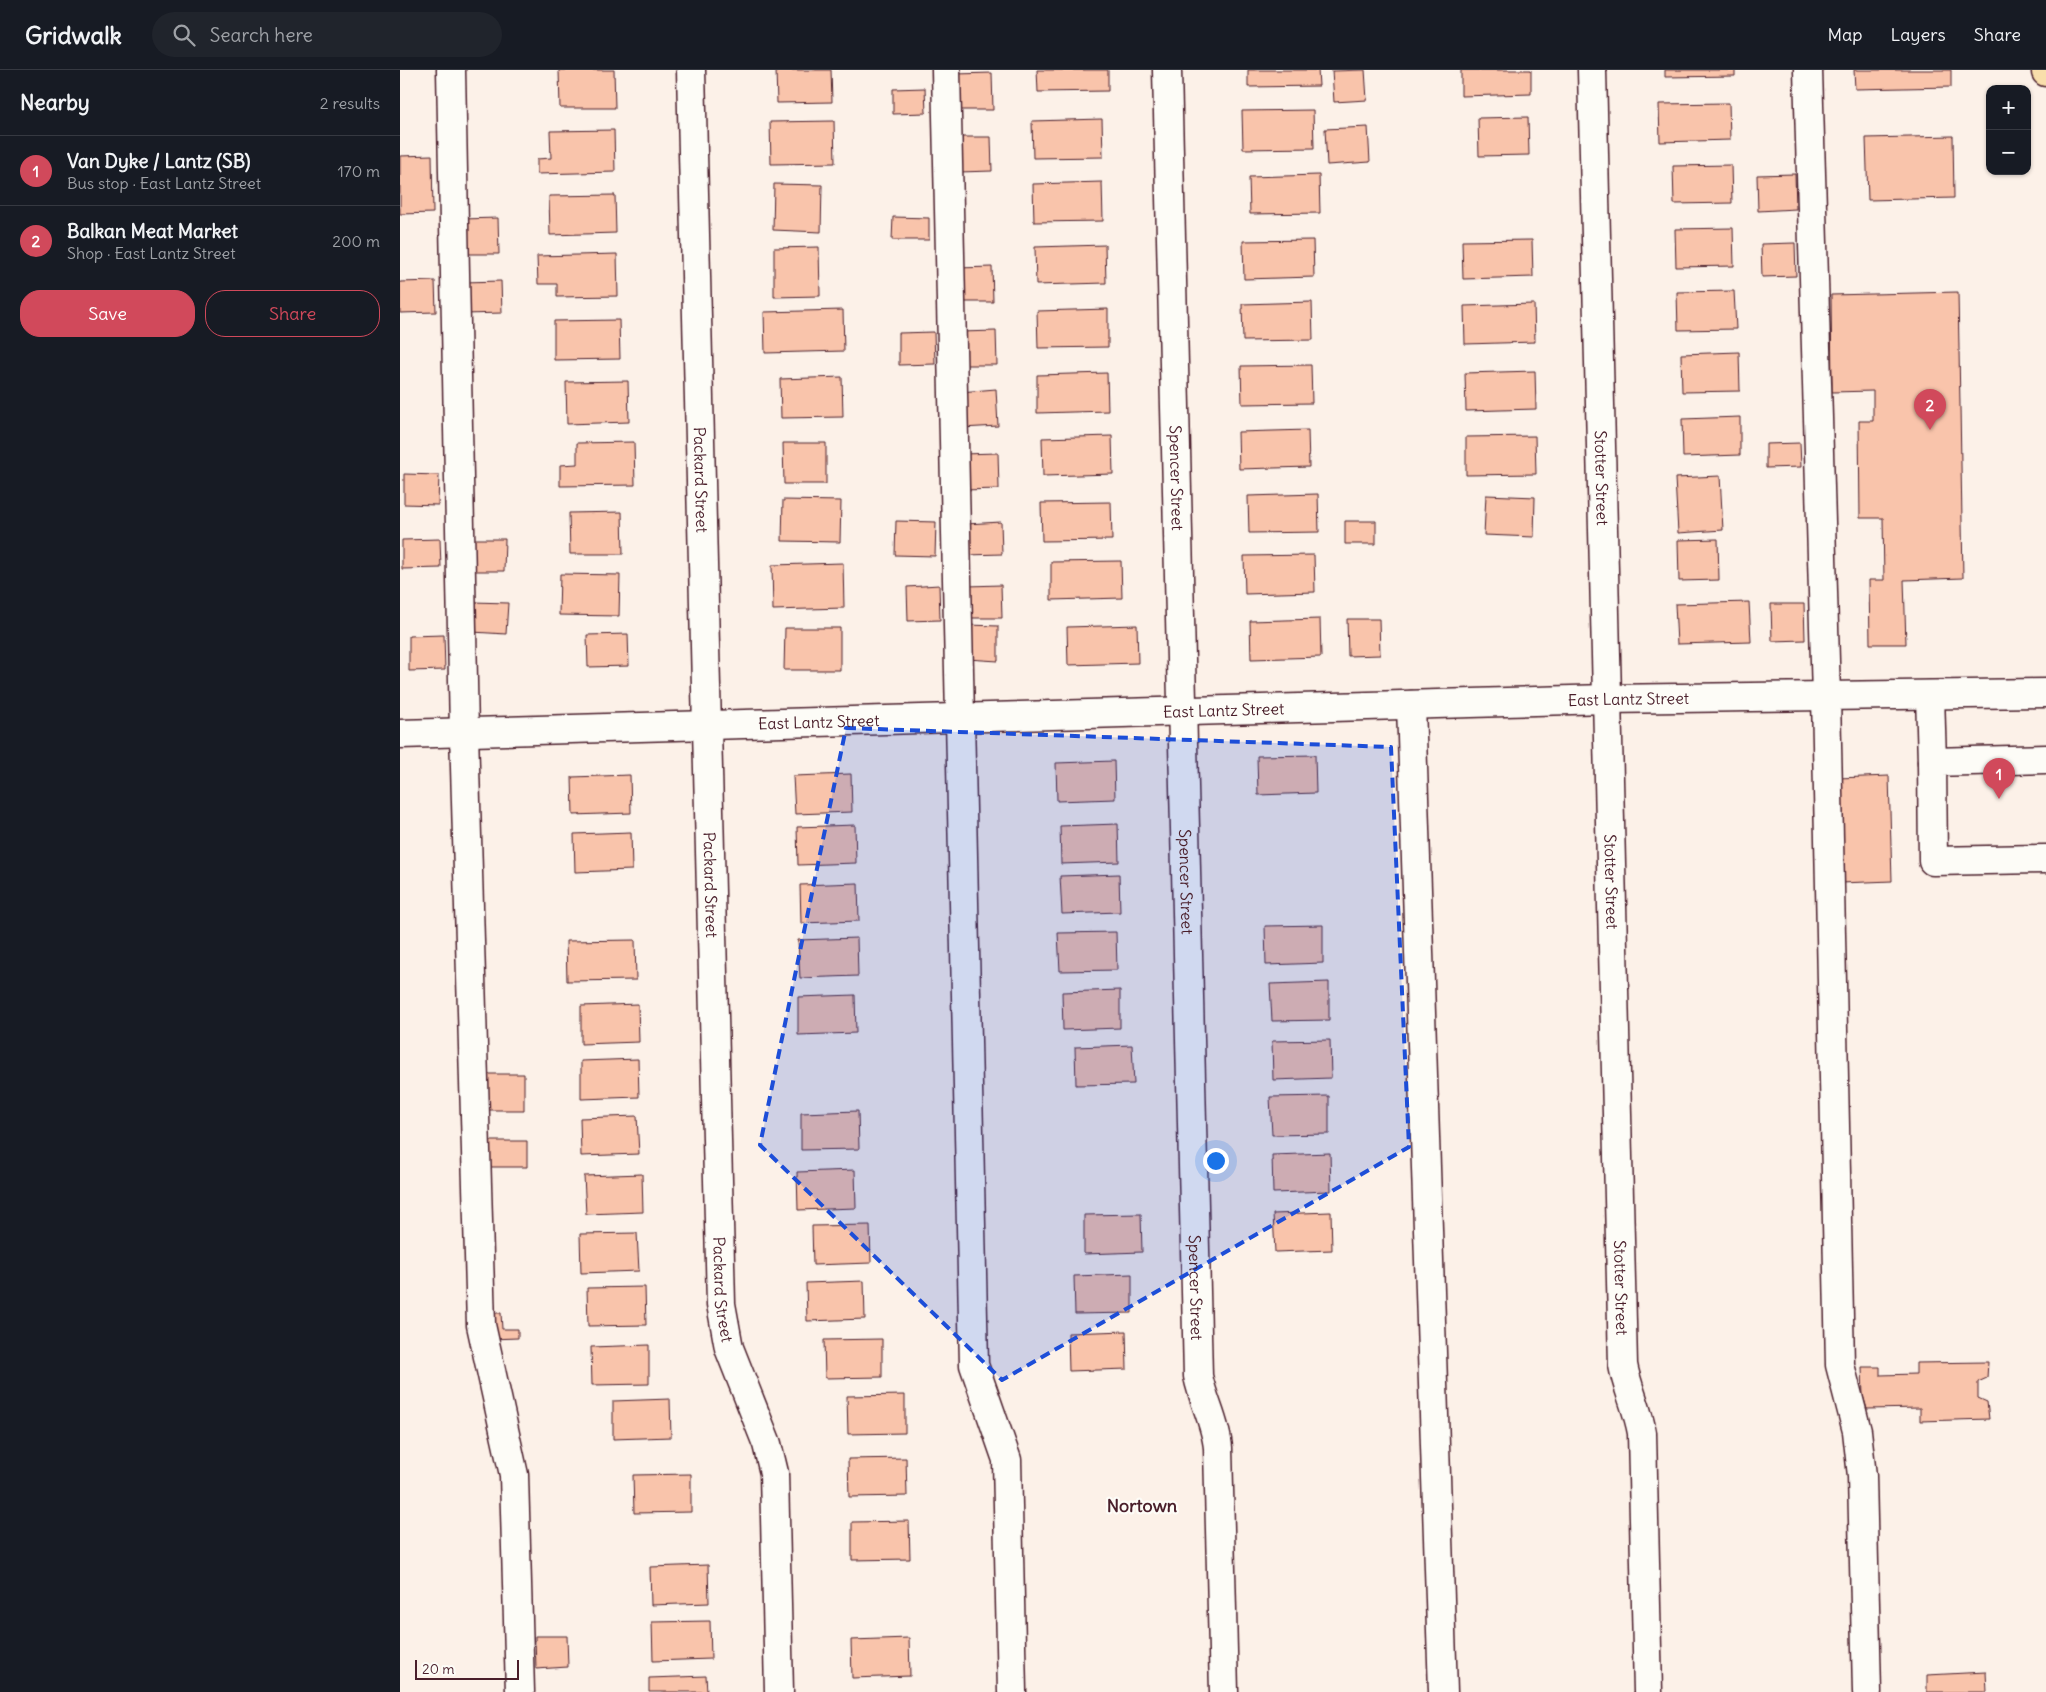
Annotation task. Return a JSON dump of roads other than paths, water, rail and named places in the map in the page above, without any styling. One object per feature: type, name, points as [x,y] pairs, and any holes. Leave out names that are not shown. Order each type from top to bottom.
[{"type":"street","points":[[451,70],[464,732],[481,1325],[514,1475],[520,1692]]},
{"type":"street","name":"Packard Street","points":[[691,70],[720,1304],[729,1348],[767,1444],[774,1473],[779,1692]]},
{"type":"street","points":[[946,70],[974,1365],[1007,1460],[1012,1692]]},
{"type":"street","name":"Spencer Street","points":[[1167,70],[1198,1376],[1201,1390],[1216,1429],[1218,1448],[1224,1692]]},
{"type":"street","name":"Stotter Street","points":[[1592,70],[1623,1365],[1625,1376],[1639,1414],[1642,1433],[1648,1692]]},
{"type":"street","points":[[1808,70],[1826,696],[1840,1364],[1857,1431],[1862,1476],[1867,1692]]},
{"type":"street","name":"East Lantz Street","points":[[400,734],[1607,699],[2046,692]]},
{"type":"street","points":[[1930,695],[1934,861],[2046,859]]},
{"type":"street","points":[[1411,705],[1443,1692]]},
{"type":"street","points":[[1932,762],[2046,758]]},
{"type":"place","name":"Balkan Meat Market","points":[[1930,430]]},
{"type":"place","name":"Van Dyke / Lantz (SB)","points":[[1999,799]]},
{"type":"district","name":"Nortown","points":[[1142,1506]]}]
